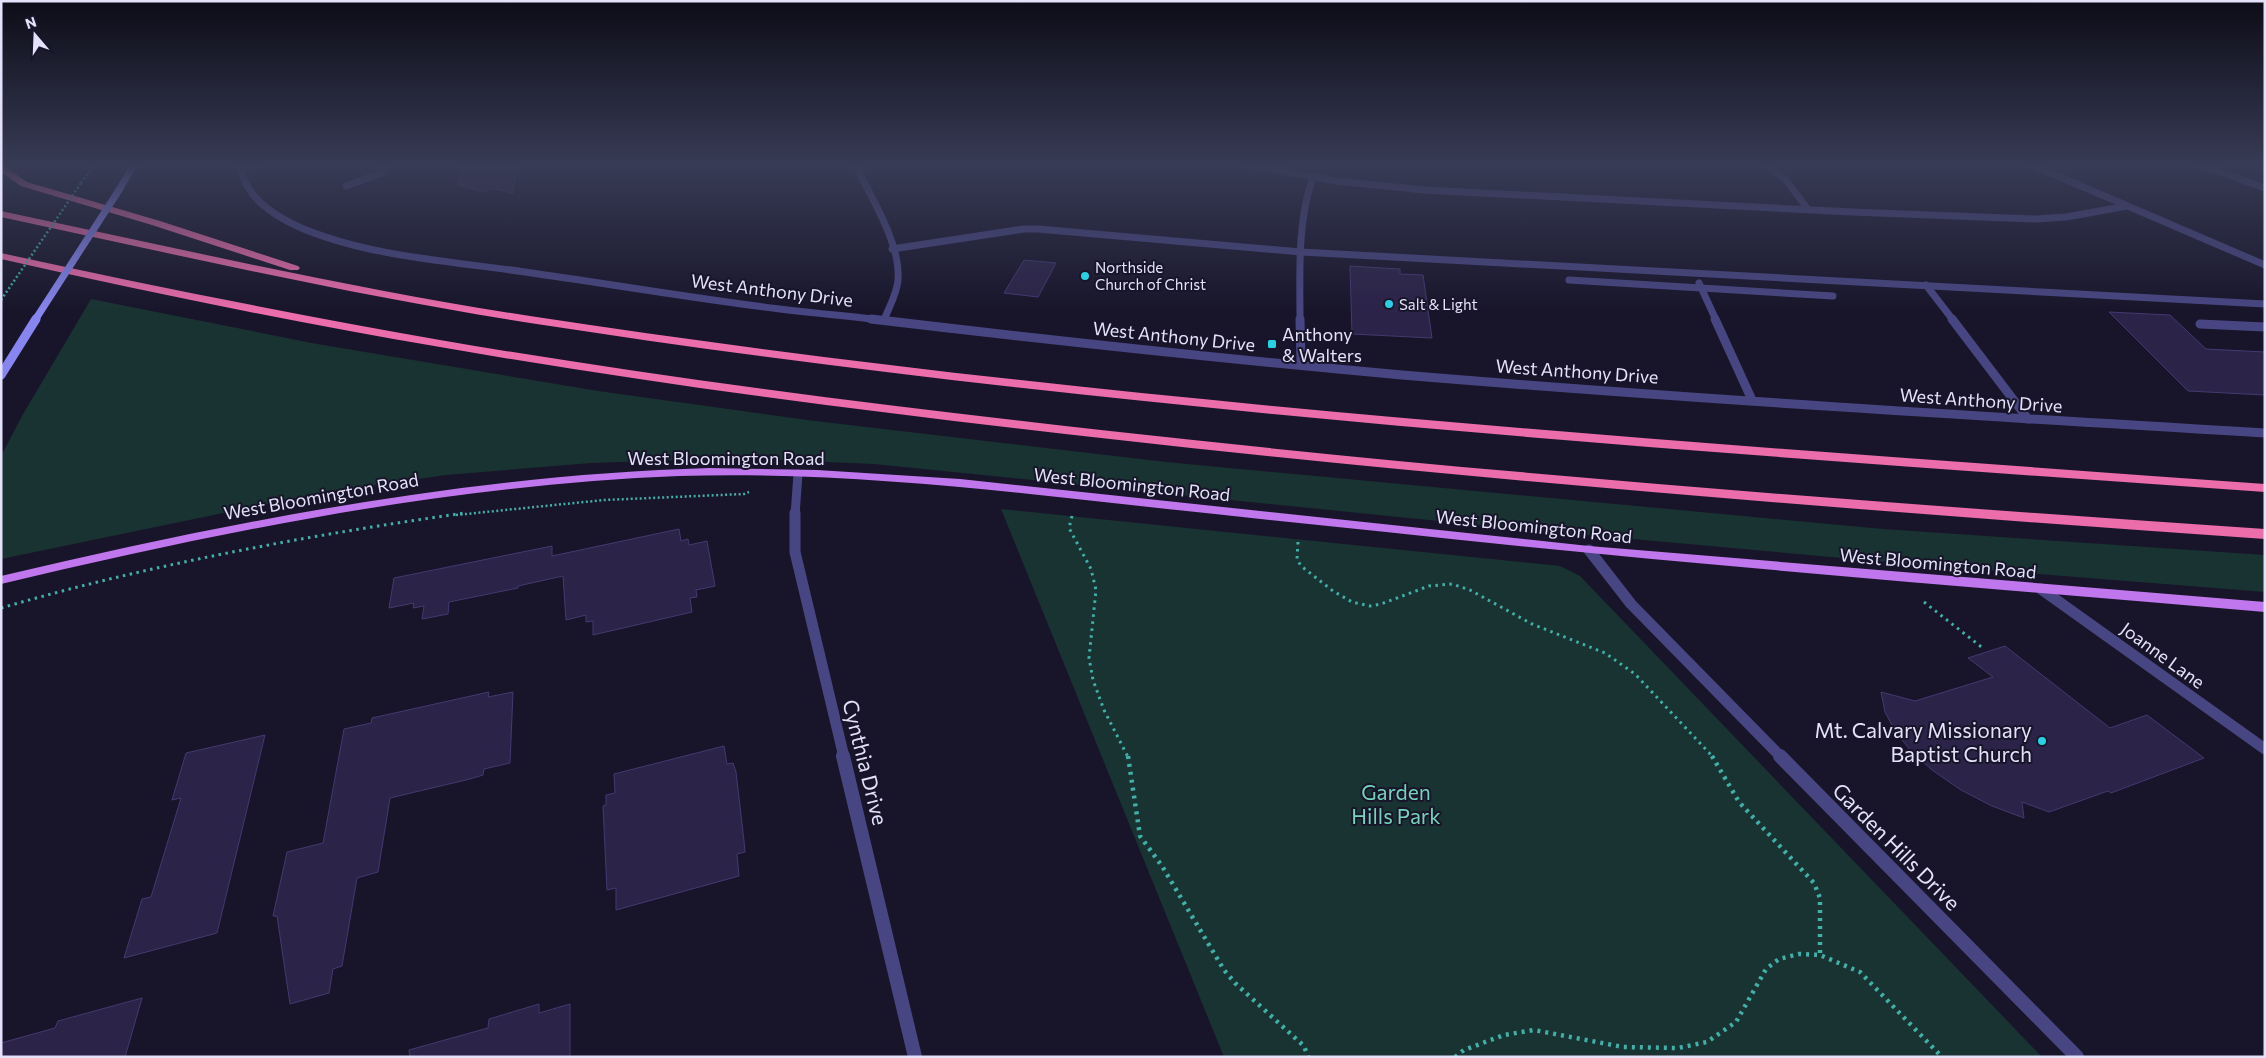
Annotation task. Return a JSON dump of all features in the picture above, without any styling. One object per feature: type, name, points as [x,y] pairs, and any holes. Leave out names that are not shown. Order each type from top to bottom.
[{"type":"highway","points":[[123,213],[372,293]]},
{"type":"highway","points":[[1,214],[372,293],[528,319],[729,348],[945,376],[1374,420],[1706,448],[2265,488]]},
{"type":"highway","points":[[1,256],[263,312],[429,342],[790,397],[1031,427],[1308,456],[1657,489],[1997,516],[2265,534]]},
{"type":"main road","points":[[1,375],[103,213]]},
{"type":"main road","name":"West Bloomington Road","points":[[1,580],[169,542],[343,508],[424,495],[557,481],[674,473],[798,474],[960,483],[1589,550],[2265,607]]},
{"type":"street","name":"West Anthony Drive","points":[[276,213],[307,230],[367,246],[485,266],[785,310],[1172,353],[1477,380],[2265,434]]},
{"type":"street","points":[[876,213],[898,268],[898,283],[884,321]]},
{"type":"street","points":[[1301,364],[1301,252],[1305,213]]},
{"type":"street","points":[[1918,213],[2035,219],[2086,213]]},
{"type":"street","points":[[2144,213],[2265,265]]},
{"type":"street","points":[[892,249],[1024,229],[1301,252],[2265,304]]},
{"type":"street","points":[[1696,273],[1752,400]]},
{"type":"street","points":[[1569,280],[1832,296]]},
{"type":"street","points":[[1926,286],[2028,419]]},
{"type":"street","points":[[2200,324],[2265,327]]},
{"type":"street","name":"Cynthia Drive","points":[[798,474],[794,523],[795,552],[915,1057]]},
{"type":"street","name":"Garden Hills Drive","points":[[1589,550],[1630,604],[2077,1057]]},
{"type":"street","name":"Joanne Lane","points":[[2041,589],[2265,749]]},
{"type":"path","points":[[1,300],[61,213]]},
{"type":"path","points":[[1,608],[128,575],[274,543],[403,520],[573,501],[744,494]]},
{"type":"path","points":[[1072,516],[1069,528],[1082,549],[1091,569],[1096,590],[1089,658],[1093,680],[1104,710],[1128,754],[1140,836],[1162,866],[1224,970],[1235,983],[1304,1046],[1308,1057]]},
{"type":"path","points":[[1298,542],[1297,559],[1301,566],[1333,591],[1352,602],[1370,606],[1381,604],[1429,586],[1452,584],[1470,590],[1532,624],[1605,653],[1619,661],[1635,674],[1715,759],[1739,802],[1814,883],[1820,898],[1820,956]]},
{"type":"path","points":[[1924,602],[1984,649]]},
{"type":"path","points":[[1455,1057],[1464,1050],[1504,1035],[1534,1030],[1623,1047],[1678,1048],[1707,1042],[1736,1022],[1766,969],[1779,959],[1798,954],[1820,956],[1860,972],[1942,1057]]},
{"type":"green space","points":[[91,299],[317,344],[598,391],[815,421],[1166,462],[1883,529],[2265,555],[2265,592],[1910,564],[1498,527],[874,464],[733,458],[591,463],[446,475],[315,494],[1,559],[1,456],[22,416]]},
{"type":"green space","name":"Garden Hills Park","points":[[1001,509],[1560,566],[1580,576],[2042,1057],[1224,1057]]},
{"type":"building","points":[[1024,260],[1056,263],[1038,297],[1004,293]]},
{"type":"building","name":"Salt & Light","points":[[1350,266],[1400,269],[1400,274],[1423,275],[1432,338],[1352,334]]},
{"type":"building","points":[[2109,312],[2170,315],[2206,349],[2265,352],[2265,395],[2188,391]]},
{"type":"building","points":[[679,529],[681,541],[688,539],[689,545],[707,541],[715,586],[696,590],[697,597],[690,598],[692,612],[593,635],[593,621],[586,622],[586,615],[566,620],[563,576],[518,586],[518,588],[449,602],[448,614],[422,619],[424,606],[413,608],[414,603],[389,608],[394,578],[552,546],[552,556]]},
{"type":"building","name":"Mt. Calvary Missionary Baptist Church","points":[[2005,646],[2110,728],[2147,715],[2204,758],[2111,793],[2108,791],[2049,812],[2022,802],[2024,818],[1992,806],[1961,790],[1932,770],[1910,750],[1895,731],[1885,712],[1881,692],[1915,701],[1993,677],[1968,658]]},
{"type":"building","points":[[489,692],[488,697],[513,692],[510,763],[484,769],[483,775],[470,779],[390,798],[378,872],[357,878],[342,966],[333,969],[329,993],[290,1004],[277,916],[273,916],[287,852],[323,843],[344,729],[371,723],[372,718]]},
{"type":"building","points":[[265,735],[217,933],[124,958],[142,899],[151,897],[181,798],[172,800],[186,753]]},
{"type":"building","points":[[724,746],[727,764],[733,763],[736,772],[744,841],[745,852],[737,854],[739,876],[616,910],[616,888],[607,890],[603,806],[606,805],[606,795],[615,793],[614,774]]},
{"type":"building","points":[[142,998],[125,1057],[1,1057],[1,1043],[55,1028],[58,1021]]},
{"type":"building","points":[[539,1004],[539,1013],[570,1004],[570,1057],[410,1057],[409,1050],[488,1028],[489,1019]]},
{"type":"place","name":"Northside Church of Christ","points":[[1085,276]]},
{"type":"place","name":"Salt & Light","points":[[1389,304]]},
{"type":"place","name":"Anthony & Walters","points":[[1272,344]]},
{"type":"place","name":"Mt. Calvary Missionary Baptist Church","points":[[2042,741]]}]
